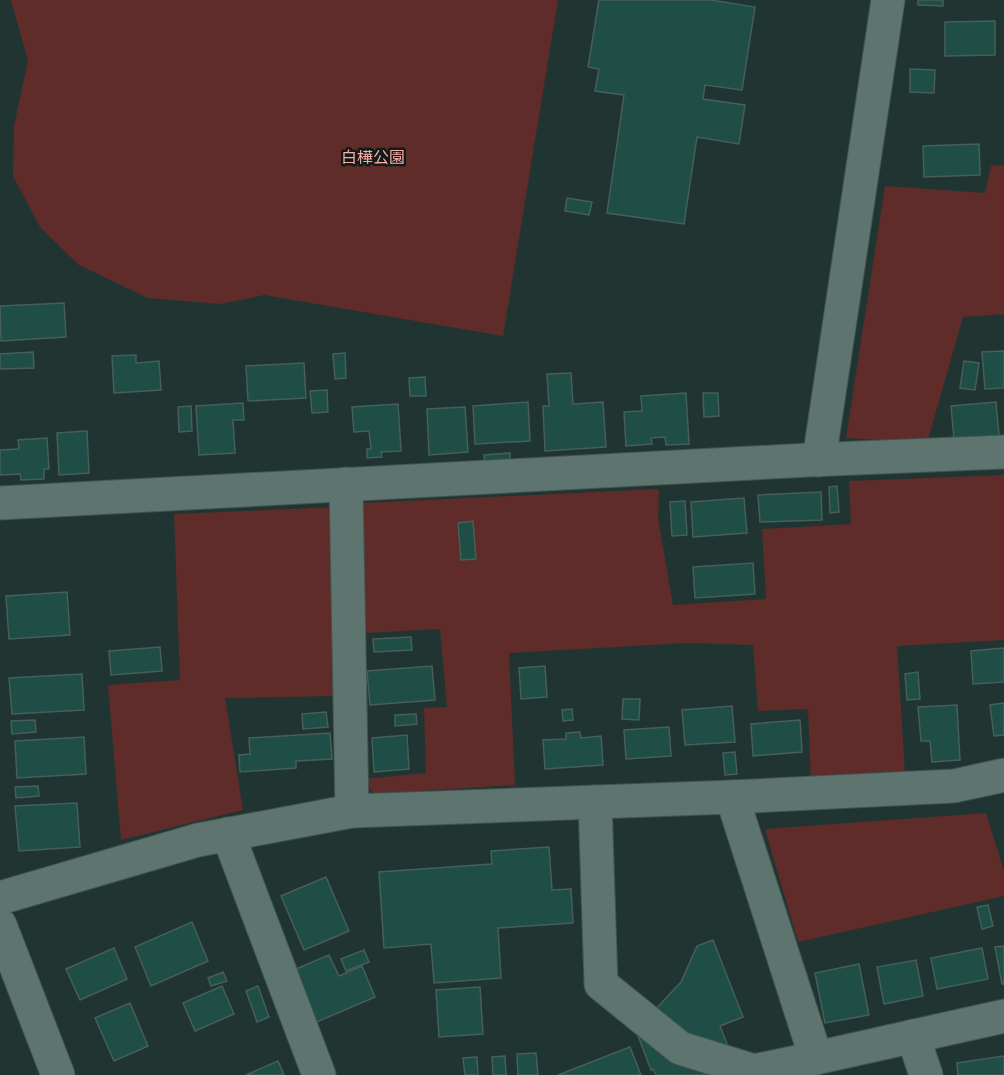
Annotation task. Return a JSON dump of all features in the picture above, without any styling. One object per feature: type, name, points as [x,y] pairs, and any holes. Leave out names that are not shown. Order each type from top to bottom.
[{"type":"street","points":[[819,460],[888,0]]},
{"type":"street","points":[[0,503],[1004,452]]},
{"type":"street","points":[[346,484],[352,811]]},
{"type":"street","points":[[0,898],[198,840],[352,811],[954,786],[1004,775]]},
{"type":"street","points":[[732,797],[816,1058]]},
{"type":"street","points":[[595,802],[601,984],[680,1048],[753,1071],[1004,1016]]},
{"type":"street","points":[[228,834],[319,1075]]},
{"type":"street","points":[[0,925],[58,1075]]},
{"type":"street","points":[[913,1036],[926,1075]]},
{"type":"green space","name":"白樺公園","points":[[11,0],[558,0],[503,336],[264,295],[221,304],[148,298],[79,265],[40,227],[13,176],[14,126],[28,61]]},
{"type":"green space","points":[[1004,165],[1004,314],[963,317],[927,443],[846,438],[885,186],[985,193],[991,166]]},
{"type":"green space","points":[[1004,475],[1004,640],[897,646],[905,774],[811,782],[808,709],[758,711],[753,645],[687,643],[509,653],[515,785],[374,794],[363,779],[426,773],[424,708],[447,707],[440,629],[366,633],[359,527],[363,503],[659,489],[658,518],[673,605],[766,599],[762,529],[851,524],[849,481]]},
{"type":"green space","points":[[339,507],[341,696],[225,698],[243,810],[121,840],[108,685],[180,680],[174,514]]},
{"type":"green space","points":[[986,813],[1004,871],[1004,896],[798,942],[765,829]]},
{"type":"building","points":[[599,0],[711,0],[755,7],[742,90],[705,85],[703,99],[745,105],[739,144],[697,137],[684,224],[607,213],[624,95],[595,91],[599,69],[588,67]]},
{"type":"building","points":[[918,0],[943,0],[943,6],[918,5]]},
{"type":"building","points":[[995,21],[995,55],[945,56],[945,22]]},
{"type":"building","points":[[910,69],[935,70],[934,93],[910,92]]},
{"type":"building","points":[[979,144],[980,175],[924,177],[923,146]]},
{"type":"building","points":[[567,198],[592,202],[589,215],[565,211]]},
{"type":"building","points":[[64,303],[66,337],[1,341],[0,306]]},
{"type":"building","points":[[1004,351],[1004,388],[985,389],[982,352]]},
{"type":"building","points":[[33,352],[34,368],[0,369],[0,354]]},
{"type":"building","points":[[345,353],[346,378],[335,379],[333,354]]},
{"type":"building","points":[[136,355],[136,363],[159,361],[161,390],[114,393],[112,356]]},
{"type":"building","points":[[964,361],[979,363],[975,390],[960,388]]},
{"type":"building","points":[[304,363],[306,398],[248,401],[246,366]]},
{"type":"building","points":[[571,373],[573,404],[603,402],[606,447],[545,451],[543,406],[549,406],[547,374]]},
{"type":"building","points":[[425,377],[426,396],[410,396],[409,378]]},
{"type":"building","points":[[327,390],[328,412],[312,413],[310,391]]},
{"type":"building","points":[[686,393],[689,444],[666,445],[665,437],[651,438],[652,444],[626,446],[624,412],[642,411],[641,396]]},
{"type":"building","points":[[703,393],[718,393],[719,416],[704,417]]},
{"type":"building","points":[[528,402],[530,441],[475,444],[473,406]]},
{"type":"building","points":[[996,402],[999,436],[954,439],[951,406]]},
{"type":"building","points":[[243,403],[244,420],[233,420],[235,453],[199,455],[196,406]]},
{"type":"building","points":[[398,404],[401,451],[381,452],[382,457],[367,458],[367,449],[371,449],[369,431],[354,432],[352,407]]},
{"type":"building","points":[[191,406],[192,431],[179,432],[178,407]]},
{"type":"building","points":[[465,407],[468,452],[429,455],[427,409]]},
{"type":"building","points":[[87,431],[89,473],[59,475],[57,433]]},
{"type":"building","points":[[47,438],[49,469],[44,469],[44,479],[21,480],[20,474],[0,475],[0,450],[19,449],[18,440]]},
{"type":"building","points":[[510,453],[510,467],[485,468],[484,455]]},
{"type":"building","points":[[837,486],[839,512],[830,513],[829,487]]},
{"type":"building","points":[[821,492],[822,520],[760,522],[758,495]]},
{"type":"building","points":[[744,498],[747,533],[693,537],[691,502]]},
{"type":"building","points":[[685,501],[687,535],[672,536],[670,502]]},
{"type":"building","points":[[473,521],[476,559],[461,560],[458,523]]},
{"type":"building","points":[[753,563],[755,594],[695,598],[693,567]]},
{"type":"building","points":[[67,592],[70,635],[9,639],[6,596]]},
{"type":"building","points":[[411,637],[412,650],[374,652],[373,639]]},
{"type":"building","points":[[160,647],[162,671],[111,675],[109,651]]},
{"type":"building","points":[[1004,648],[1004,682],[973,684],[971,651]]},
{"type":"building","points":[[432,666],[435,700],[370,705],[367,671]]},
{"type":"building","points":[[545,666],[547,697],[521,699],[519,668]]},
{"type":"building","points":[[918,672],[920,699],[907,700],[905,674]]},
{"type":"building","points":[[82,674],[84,710],[12,714],[9,678]]},
{"type":"building","points":[[623,699],[640,699],[639,720],[622,719]]},
{"type":"building","points":[[1004,703],[1004,735],[994,736],[990,705]]},
{"type":"building","points":[[957,705],[960,760],[932,762],[930,741],[921,741],[918,707]]},
{"type":"building","points":[[732,706],[735,742],[685,745],[682,710]]},
{"type":"building","points":[[572,709],[573,720],[563,721],[562,710]]},
{"type":"building","points":[[326,712],[328,727],[303,729],[302,714]]},
{"type":"building","points":[[416,714],[417,724],[395,726],[395,715]]},
{"type":"building","points":[[35,720],[36,732],[12,734],[11,721]]},
{"type":"building","points":[[800,720],[802,752],[753,756],[751,724]]},
{"type":"building","points":[[669,727],[671,756],[626,759],[624,730]]},
{"type":"building","points":[[580,732],[581,738],[601,736],[603,765],[545,769],[543,740],[566,739],[566,733]]},
{"type":"building","points":[[330,733],[332,759],[296,761],[296,768],[240,772],[239,755],[250,754],[249,738]]},
{"type":"building","points":[[407,735],[409,769],[374,772],[372,738]]},
{"type":"building","points":[[84,737],[86,774],[17,778],[15,741]]},
{"type":"building","points":[[735,752],[737,774],[725,775],[723,753]]},
{"type":"building","points":[[38,786],[39,796],[16,798],[15,787]]},
{"type":"building","points":[[77,803],[80,847],[19,851],[15,806]]},
{"type":"building","points":[[549,847],[552,890],[571,889],[573,923],[498,928],[501,978],[434,983],[431,944],[384,948],[379,872],[492,864],[491,851]]},
{"type":"building","points":[[326,877],[349,931],[304,950],[281,896]]},
{"type":"building","points":[[988,905],[993,926],[982,929],[977,907]]},
{"type":"building","points":[[192,922],[208,961],[151,986],[135,947]]},
{"type":"building","points":[[713,940],[743,1017],[720,1026],[739,1075],[656,1075],[653,1069],[651,1070],[629,1012],[653,1012],[681,982],[697,946]]},
{"type":"building","points":[[1004,946],[1004,984],[1002,984],[995,947]]},
{"type":"building","points":[[114,948],[127,979],[80,1000],[66,969]]},
{"type":"building","points":[[982,948],[988,979],[937,989],[931,958]]},
{"type":"building","points":[[364,950],[369,962],[346,971],[341,959]]},
{"type":"building","points":[[329,955],[339,976],[362,966],[375,997],[312,1024],[289,972]]},
{"type":"building","points":[[916,960],[923,996],[884,1004],[877,967]]},
{"type":"building","points":[[859,964],[869,1015],[825,1023],[815,973]]},
{"type":"building","points":[[223,972],[227,981],[211,986],[208,978]]},
{"type":"building","points":[[222,986],[234,1014],[195,1031],[183,1003]]},
{"type":"building","points":[[258,986],[269,1017],[257,1022],[246,991]]},
{"type":"building","points":[[480,987],[483,1034],[439,1037],[436,990]]},
{"type":"building","points":[[130,1003],[148,1046],[114,1061],[95,1018]]},
{"type":"building","points":[[630,1047],[641,1075],[558,1075]]},
{"type":"building","points":[[536,1053],[538,1075],[518,1075],[517,1054]]},
{"type":"building","points":[[505,1056],[506,1075],[493,1075],[492,1057]]},
{"type":"building","points":[[1004,1056],[1004,1075],[958,1075],[957,1063]]},
{"type":"building","points":[[477,1057],[478,1075],[465,1075],[463,1058]]},
{"type":"building","points":[[278,1061],[284,1075],[246,1075]]}]
